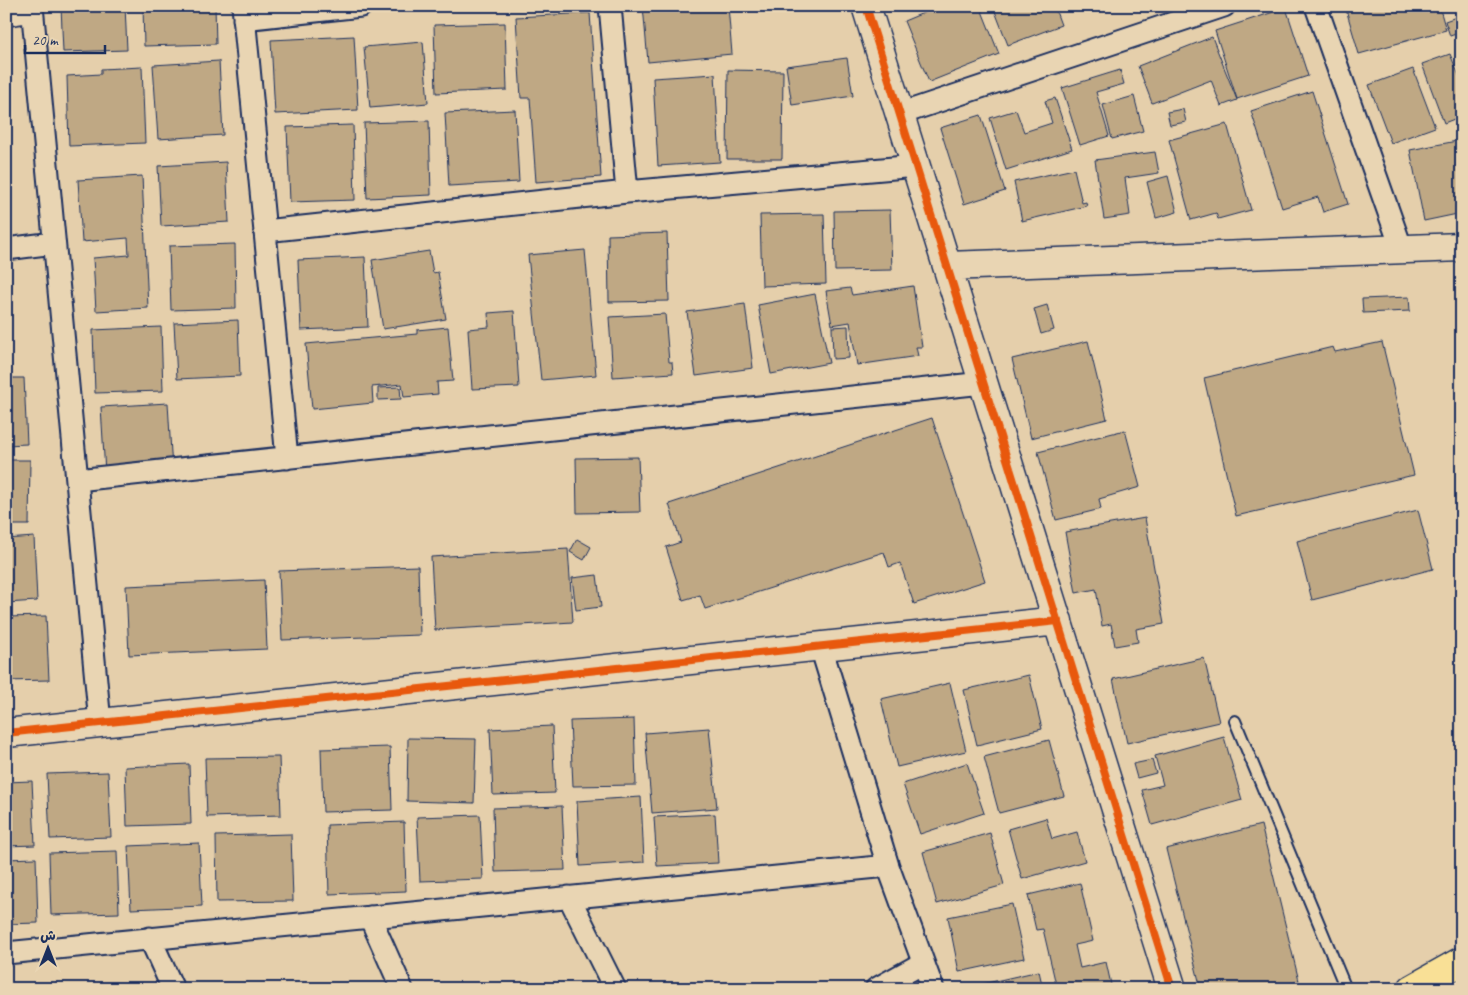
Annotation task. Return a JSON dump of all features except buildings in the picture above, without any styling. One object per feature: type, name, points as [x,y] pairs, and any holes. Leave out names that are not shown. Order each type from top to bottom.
[{"type":"main road","points":[[1412,989],[1462,961]]},
{"type":"street","points":[[287,458],[244,13],[361,6]]},
{"type":"street","points":[[610,6],[627,192]]},
{"type":"street","points":[[866,6],[1172,989]]},
{"type":"street","points":[[900,114],[1224,6]]},
{"type":"street","points":[[1316,6],[1402,250]]},
{"type":"street","points":[[6,14],[32,9],[100,723]]},
{"type":"street","points":[[265,231],[627,192],[916,166]]},
{"type":"street","points":[[6,248],[54,243]]},
{"type":"street","points":[[947,266],[1462,247]]},
{"type":"street","points":[[76,480],[983,382]]},
{"type":"street","points":[[6,733],[1058,621]]},
{"type":"street","points":[[821,647],[888,866],[932,989]]},
{"type":"street","points":[[6,953],[888,866]]},
{"type":"street","points":[[568,898],[615,989]]},
{"type":"street","points":[[370,917],[402,989]]},
{"type":"street","points":[[150,938],[173,989]]},
{"type":"street","points":[[876,989],[923,963]]},
{"type":"lane","points":[[1235,720],[1346,989]]},
{"type":"cycle path","points":[[866,6],[1172,989]]},
{"type":"cycle path","points":[[6,733],[1058,621]]}]
